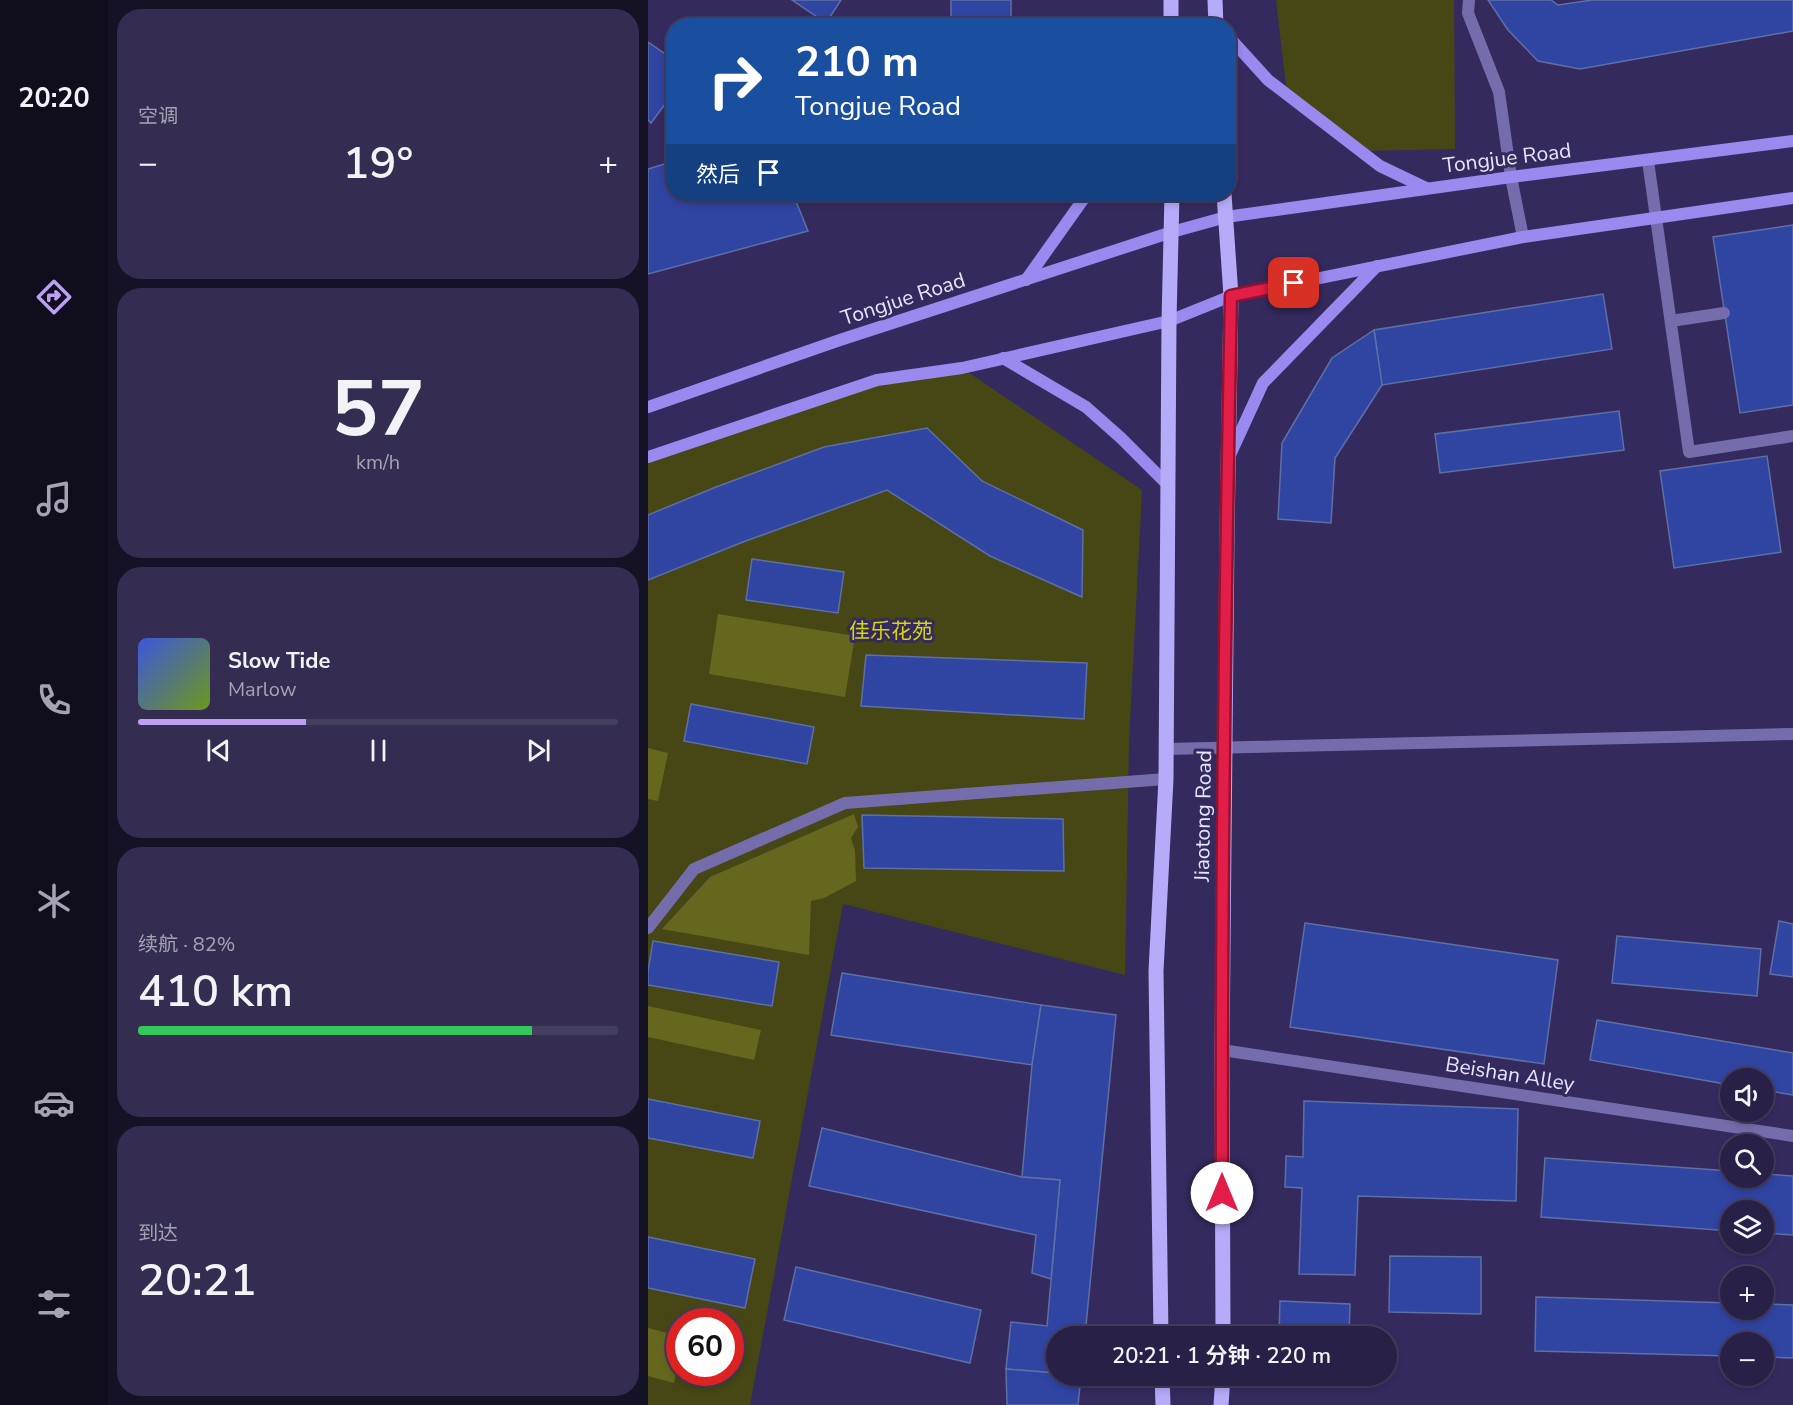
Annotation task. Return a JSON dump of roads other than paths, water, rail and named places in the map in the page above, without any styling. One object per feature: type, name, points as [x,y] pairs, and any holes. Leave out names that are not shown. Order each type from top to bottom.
[{"type":"main road","points":[[1171,0],[1171,18]]},
{"type":"main road","points":[[1215,0],[1216,18]]},
{"type":"main road","points":[[1236,45],[1268,80],[1380,166],[1427,188]]},
{"type":"main road","name":"Tongjue Road","points":[[648,407],[840,340],[1172,232],[1226,217],[1427,188],[1793,141]]},
{"type":"main road","points":[[648,457],[877,380],[962,368],[1169,321],[1231,296],[1523,237],[1793,198]]},
{"type":"main road","points":[[1026,280],[1082,201]]},
{"type":"main road","name":"Jiaotong Road","points":[[1161,1326],[1156,971],[1167,749],[1169,321],[1172,201]]},
{"type":"main road","name":"Jiaotong Road","points":[[1223,1326],[1222,1050],[1231,296],[1225,201]]},
{"type":"main road","points":[[1228,458],[1263,384],[1377,266]]},
{"type":"main road","points":[[1003,358],[1086,407],[1168,485]]},
{"type":"main road","points":[[1162,1386],[1162,1405]]},
{"type":"main road","points":[[1221,1405],[1222,1386]]},
{"type":"street","points":[[1469,0],[1468,13],[1499,92],[1511,177],[1523,237]]},
{"type":"street","points":[[1648,161],[1689,452],[1793,436]]},
{"type":"street","points":[[1671,321],[1724,313]]},
{"type":"street","points":[[1167,749],[1793,734]]},
{"type":"street","points":[[648,928],[694,869],[845,803],[1166,779]]},
{"type":"street","name":"Beishan Alley","points":[[1222,1050],[1793,1136]]},
{"type":"park label","name":"佳乐花苑","points":[[891,631]]}]
